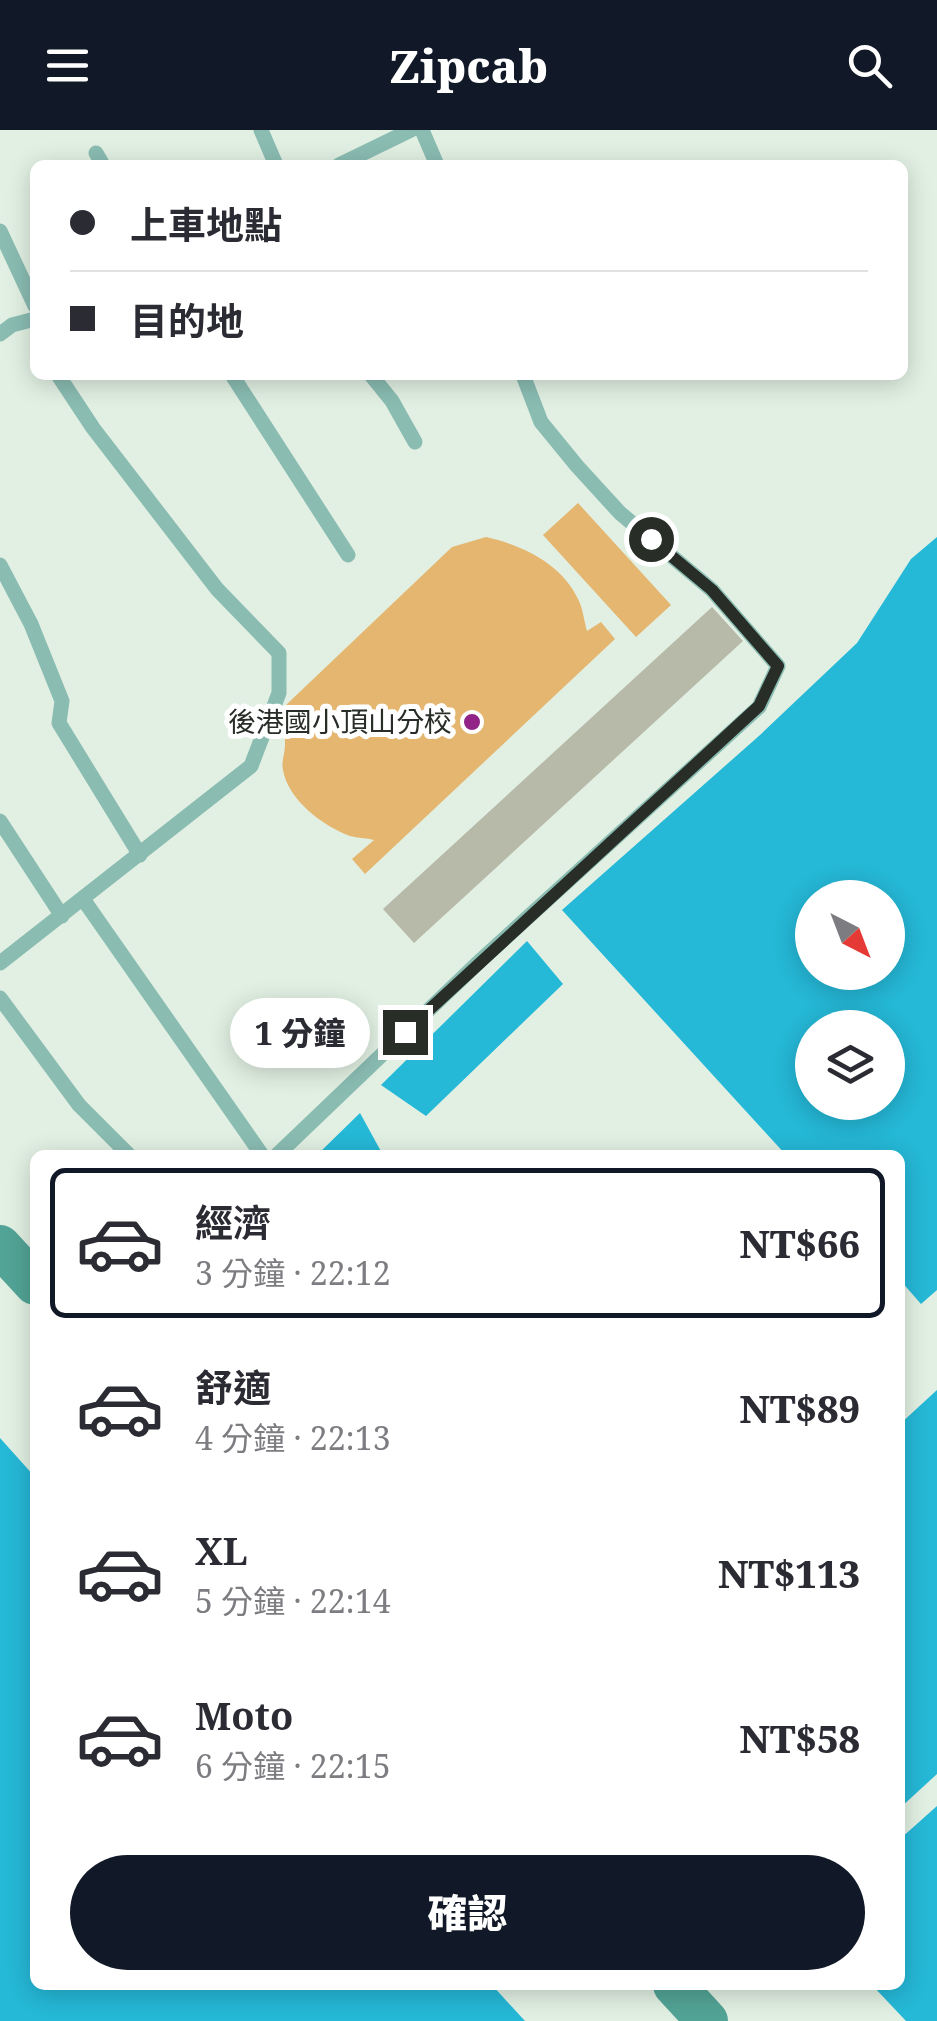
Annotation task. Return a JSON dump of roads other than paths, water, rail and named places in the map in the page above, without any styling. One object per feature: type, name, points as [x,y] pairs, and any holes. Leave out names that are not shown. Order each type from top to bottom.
[{"type":"street","points":[[0,1246],[30,1279]]},
{"type":"street","points":[[678,1990],[706,2021]]},
{"type":"lane","points":[[261,130],[274,160]]},
{"type":"lane","points":[[349,160],[411,130]]},
{"type":"lane","points":[[422,130],[435,160]]},
{"type":"lane","points":[[0,231],[30,295]]},
{"type":"lane","points":[[0,334],[12,325],[30,320]]},
{"type":"lane","points":[[0,963],[251,766],[279,693],[279,654],[216,590],[61,380]]},
{"type":"lane","points":[[235,380],[348,555]]},
{"type":"lane","points":[[375,380],[416,442]]},
{"type":"lane","points":[[281,1150],[482,959],[759,706],[778,666],[712,590],[620,514],[577,466],[541,422],[524,380]]},
{"type":"lane","points":[[0,565],[31,624],[62,701],[59,723],[140,854]]},
{"type":"lane","points":[[0,820],[62,916]]},
{"type":"lane","points":[[83,899],[259,1150]]},
{"type":"lane","points":[[0,998],[79,1105],[124,1150]]},
{"type":"water","points":[[937,537],[937,1290],[921,1304],[905,1286],[905,1150],[781,1150],[562,910],[760,735],[857,643],[911,559]]},
{"type":"water","points":[[527,941],[563,984],[426,1116],[381,1085]]},
{"type":"water","points":[[360,1113],[380,1150],[322,1150]]},
{"type":"water","points":[[937,1390],[937,1774],[905,1803],[905,1419]]},
{"type":"water","points":[[0,1438],[30,1471],[30,1990],[497,1990],[525,2021],[0,2021]]},
{"type":"water","points":[[937,1806],[937,2021],[906,2021],[877,1990],[905,1990],[905,1835]]},
{"type":"place","name":"後港國小頂山分校","points":[[472,722]]}]
